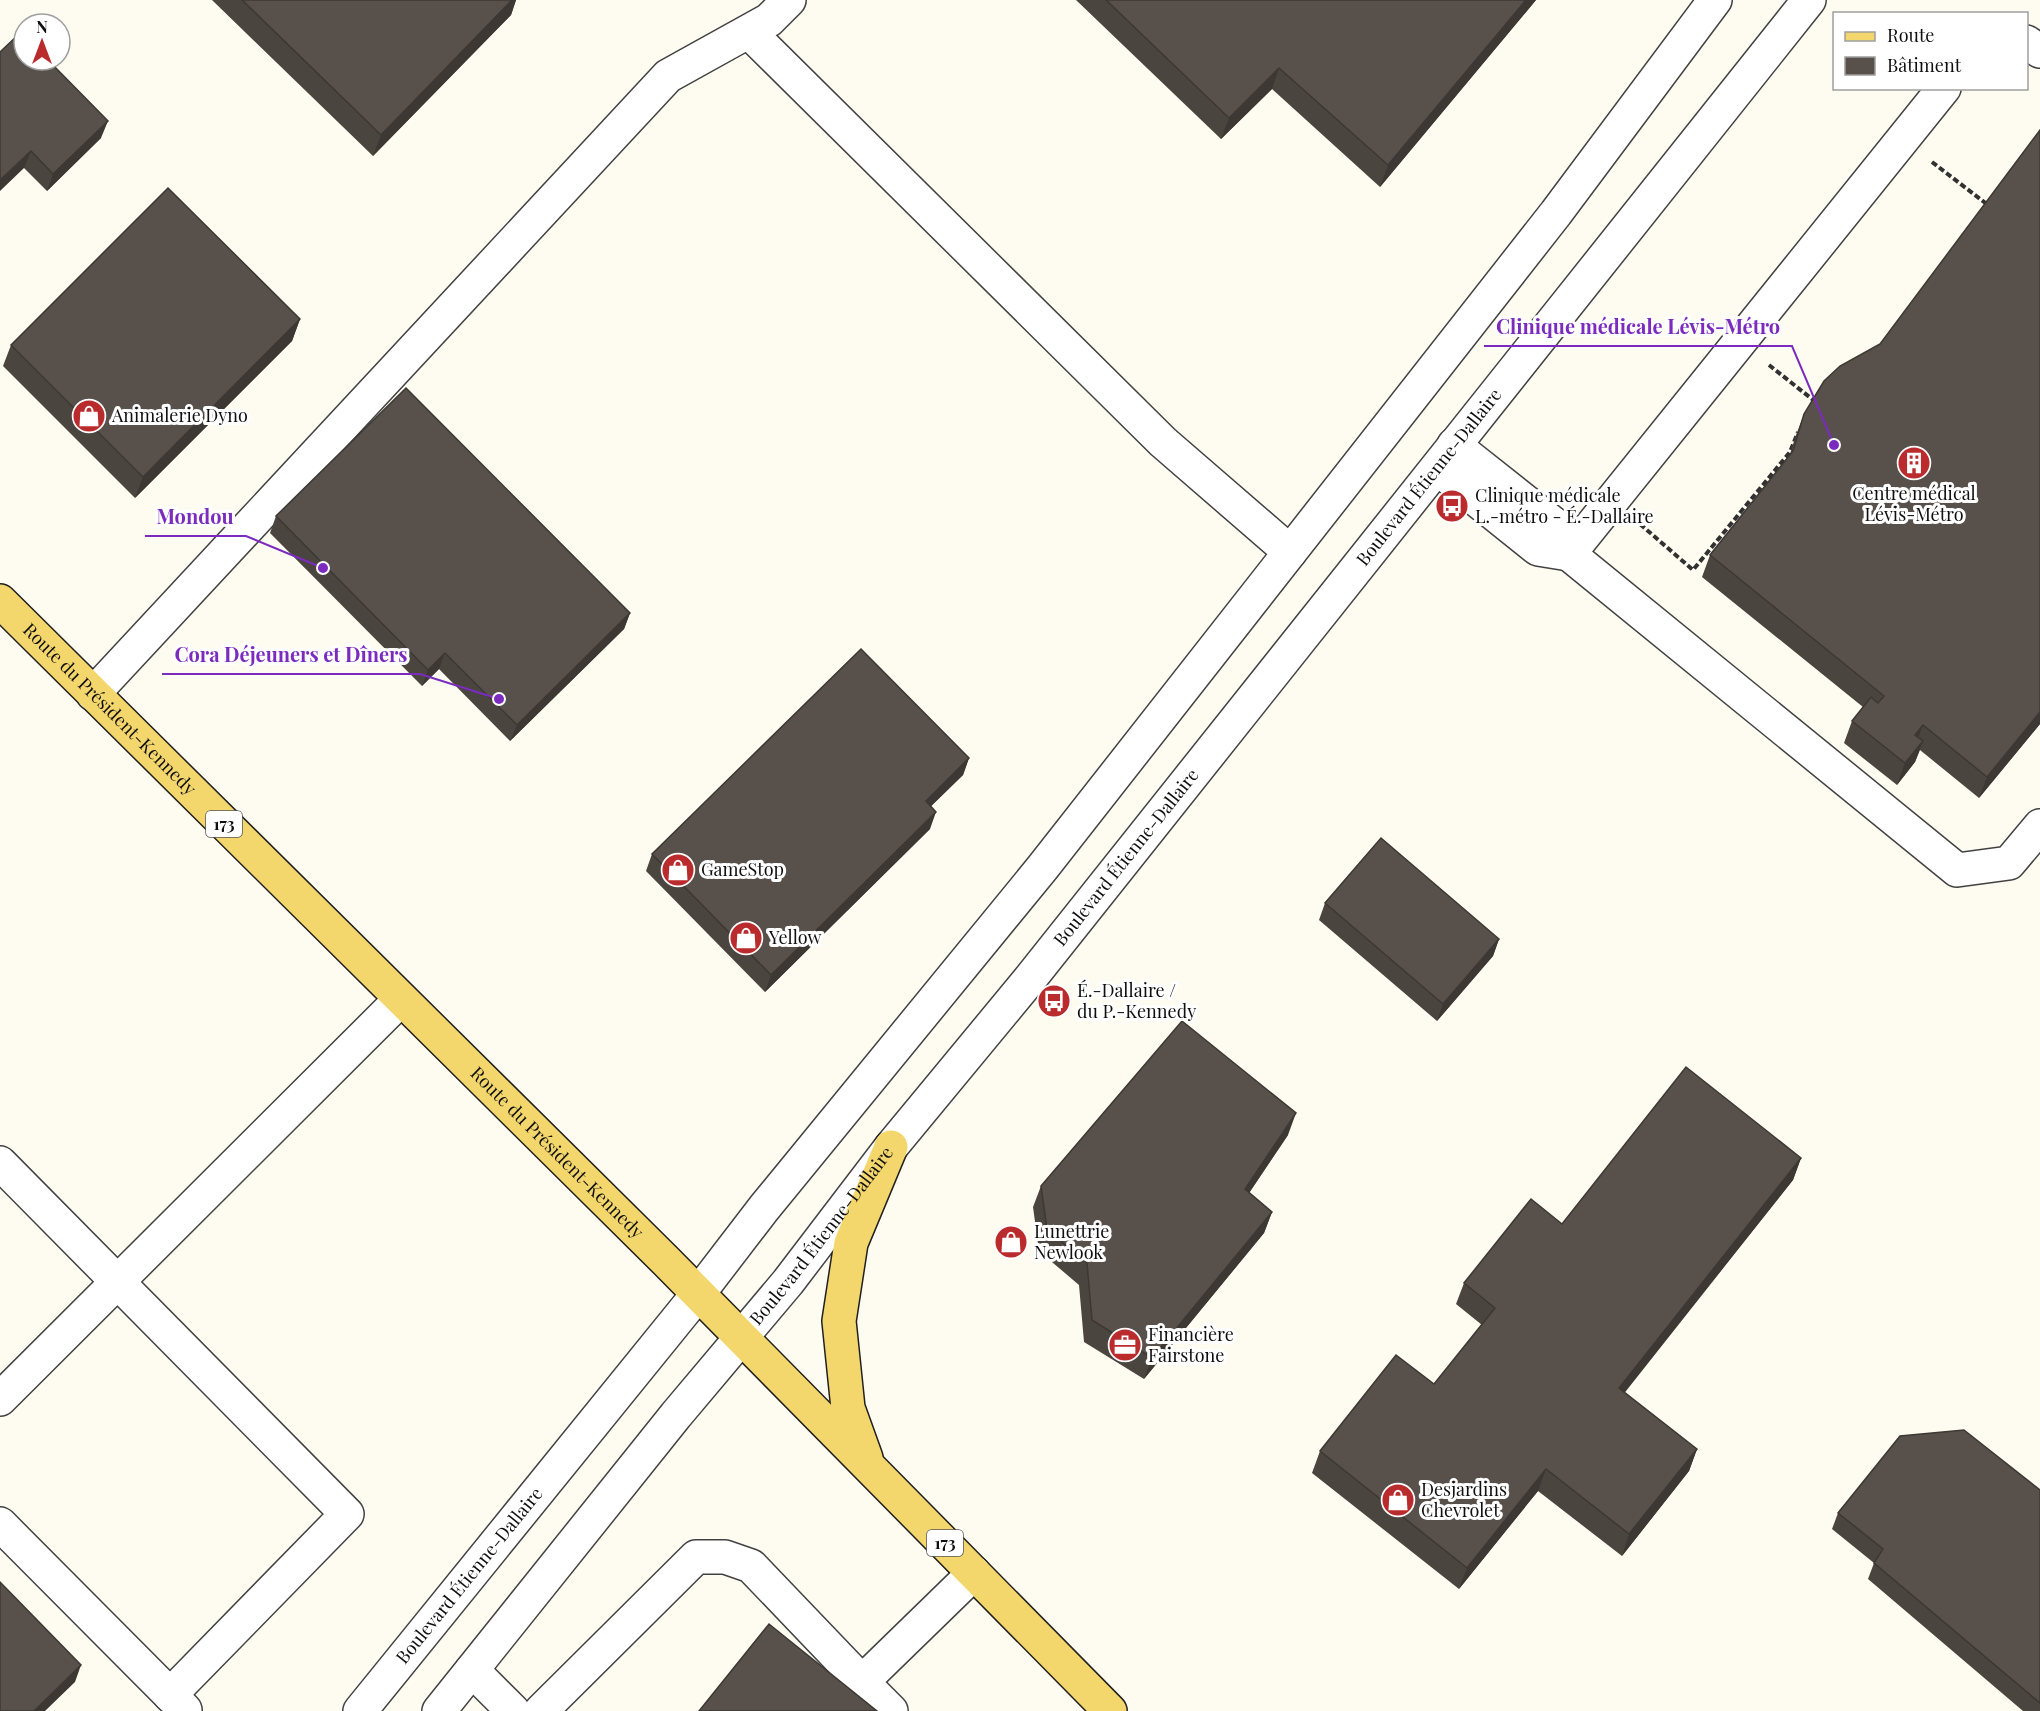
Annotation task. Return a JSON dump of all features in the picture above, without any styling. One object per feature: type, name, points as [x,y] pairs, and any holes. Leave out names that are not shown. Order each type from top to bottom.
[{"type":"main road","name":"Route du Président-Kennedy","points":[[0,601],[868,1465],[974,1573],[1099,1707]]},
{"type":"main road","points":[[868,1465],[848,1408],[839,1321],[851,1243],[891,1147]]},
{"type":"street","points":[[93,694],[668,76],[770,20],[789,0]]},
{"type":"street","name":"Boulevard Étienne-Dallaire","points":[[360,1711],[698,1294],[764,1208],[1042,867],[1556,213],[1715,0]]},
{"type":"street","name":"Boulevard Étienne-Dallaire","points":[[439,1711],[740,1337],[788,1282],[891,1147],[1029,980],[1809,0]]},
{"type":"street","points":[[749,32],[1163,442],[1290,552]]},
{"type":"street","points":[[1569,554],[1942,90]]},
{"type":"street","points":[[1446,456],[1538,549],[1569,554],[1956,870],[2009,863],[2040,826]]},
{"type":"street","points":[[0,1399],[401,999]]},
{"type":"street","points":[[0,1163],[347,1514],[178,1703],[0,1524]]},
{"type":"street","points":[[541,1711],[696,1557],[725,1557],[751,1566],[891,1711]]},
{"type":"street","points":[[862,1682],[974,1573]]},
{"type":"street","points":[[472,1670],[513,1711]]},
{"type":"path","points":[[1948,175],[1991,207]]},
{"type":"path","points":[[1782,376],[1817,403],[1811,411]]},
{"type":"path","points":[[1657,539],[1693,570],[1790,452],[1801,427]]},
{"type":"building","points":[[242,0],[512,0],[381,135]]},
{"type":"building","points":[[1106,0],[1526,0],[1388,165],[1279,68],[1229,118]]},
{"type":"building","points":[[12,41],[12,72],[60,72],[108,121],[53,174],[31,151],[0,180],[0,52]]},
{"type":"building","name":"Centre médical Lévis-Métro","points":[[2040,130],[2040,712],[1987,777],[1923,725],[1915,735],[1923,741],[1905,763],[1852,721],[1871,697],[1878,703],[1884,696],[1710,555],[1793,451],[1804,414],[1824,381],[1840,366],[1880,344]]},
{"type":"building","points":[[168,188],[300,319],[143,477],[11,345]]},
{"type":"building","points":[[406,388],[630,613],[517,725],[445,653],[428,670],[276,516]]},
{"type":"building","points":[[861,649],[969,758],[926,801],[936,812],[771,975],[652,854]]},
{"type":"building","points":[[1381,838],[1499,939],[1443,1004],[1325,903]]},
{"type":"building","points":[[1182,1021],[1296,1113],[1245,1189],[1272,1212],[1152,1358],[1092,1320],[1087,1263],[1047,1229],[1041,1186]]},
{"type":"building","points":[[1686,1067],[1801,1158],[1619,1388],[1697,1449],[1629,1534],[1546,1469],[1467,1568],[1320,1451],[1396,1355],[1434,1384],[1495,1308],[1464,1283],[1531,1199],[1562,1224]]},
{"type":"building","points":[[1964,1430],[2040,1490],[2040,1703],[1874,1563],[1883,1549],[1838,1513],[1900,1436]]},
{"type":"building","points":[[0,1582],[81,1665],[34,1711],[0,1711]]},
{"type":"building","points":[[769,1624],[877,1711],[699,1711]]},
{"type":"place","name":"Animalerie Dyno","points":[[89,416]]},
{"type":"place","name":"Clinique médicale Lévis-Métro","points":[[1834,445]]},
{"type":"place","name":"Centre médical Lévis-Métro","points":[[1914,463]]},
{"type":"place","name":"Clinique médicale L.-métro - É.-Dallaire","points":[[1452,506]]},
{"type":"place","name":"Mondou","points":[[323,568]]},
{"type":"place","name":"Cora Déjeuners et Dîners","points":[[499,699]]},
{"type":"place","name":"GameStop","points":[[678,870]]},
{"type":"place","name":"Yellow","points":[[746,938]]},
{"type":"place","name":"É.-Dallaire / du P.-Kennedy","points":[[1054,1001]]},
{"type":"place","name":"Lunettrie Newlook","points":[[1011,1242]]},
{"type":"place","name":"Financière Fairstone","points":[[1125,1345]]},
{"type":"place","name":"Desjardins Chevrolet","points":[[1398,1500]]}]
